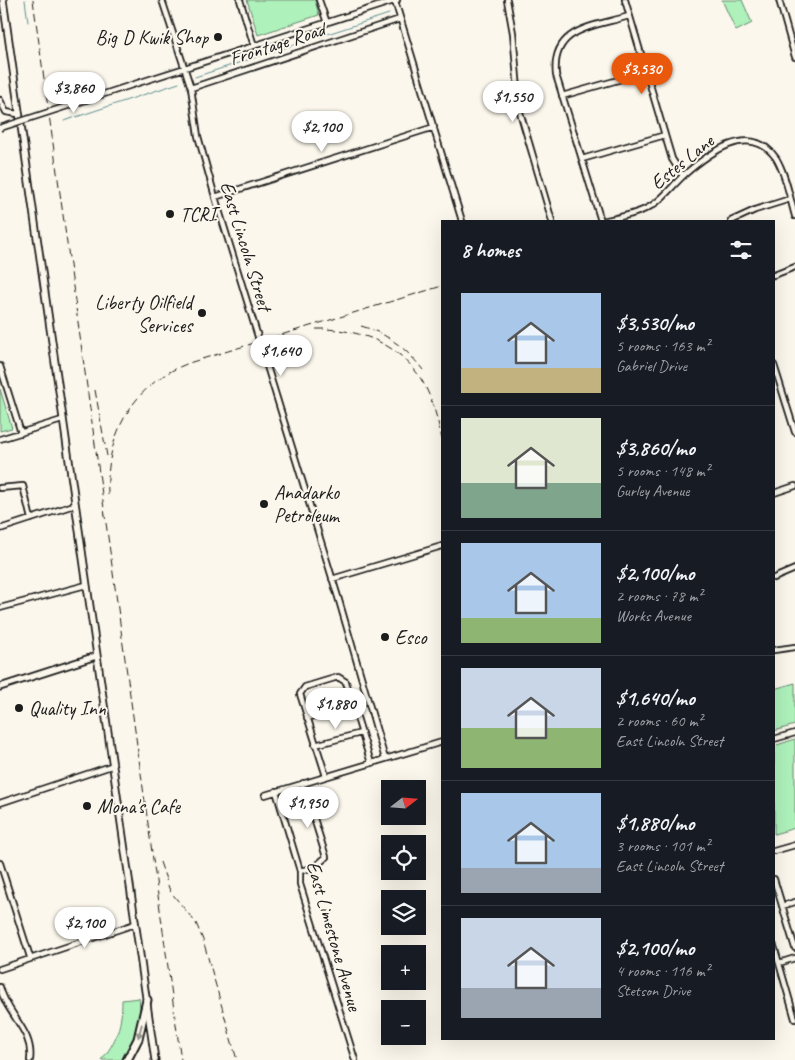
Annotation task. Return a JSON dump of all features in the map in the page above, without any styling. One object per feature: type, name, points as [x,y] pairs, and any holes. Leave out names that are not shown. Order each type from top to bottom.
[{"type":"highway","points":[[127,1060],[138,1039],[147,1000]]},
{"type":"main road","points":[[3,0],[111,766],[155,1060]]},
{"type":"main road","points":[[0,687],[96,656]]},
{"type":"street","name":"East Lincoln Street","points":[[162,0],[191,88],[198,136],[215,197],[385,759]]},
{"type":"street","points":[[240,0],[254,46]]},
{"type":"street","points":[[319,0],[327,23]]},
{"type":"street","points":[[0,128],[396,0],[400,19],[462,220]]},
{"type":"street","points":[[508,0],[520,112],[552,220]]},
{"type":"street","points":[[625,0],[672,160],[683,176]]},
{"type":"street","points":[[779,0],[795,57]]},
{"type":"street","points":[[602,220],[562,96],[555,64],[557,52],[570,35],[581,29],[629,16]]},
{"type":"street","name":"Frontage Road","points":[[191,88],[400,19]]},
{"type":"street","points":[[562,96],[646,72]]},
{"type":"street","points":[[0,100],[6,112],[18,114]]},
{"type":"street","points":[[215,197],[434,127]]},
{"type":"street","points":[[582,158],[664,135]]},
{"type":"street","name":"Estes Lane","points":[[605,220],[654,204],[683,176],[725,145],[746,141],[769,150],[777,160],[795,216]]},
{"type":"street","points":[[733,220],[754,210],[790,199]]},
{"type":"street","points":[[775,275],[795,267]]},
{"type":"street","points":[[0,366],[21,433]]},
{"type":"street","points":[[775,367],[795,432]]},
{"type":"street","points":[[0,439],[62,420]]},
{"type":"street","points":[[0,488],[23,486],[31,519]]},
{"type":"street","points":[[775,493],[795,486]]},
{"type":"street","points":[[0,529],[74,505]]},
{"type":"street","points":[[332,579],[441,546]]},
{"type":"street","points":[[775,578],[795,569]]},
{"type":"street","points":[[0,608],[86,585]]},
{"type":"street","points":[[775,650],[795,647]]},
{"type":"street","points":[[326,776],[300,694],[302,689],[330,680],[342,678],[346,682],[371,763]]},
{"type":"street","points":[[307,718],[352,705]]},
{"type":"street","points":[[315,745],[361,732]]},
{"type":"street","points":[[775,739],[795,733]]},
{"type":"street","points":[[265,794],[441,742]]},
{"type":"street","points":[[0,803],[111,766]]},
{"type":"street","points":[[300,871],[315,867],[326,857],[303,783]]},
{"type":"street","name":"East Limestone Avenue","points":[[276,791],[300,871],[300,884],[355,1060]]},
{"type":"street","points":[[775,851],[795,845]]},
{"type":"street","points":[[0,863],[30,957]]},
{"type":"street","points":[[775,882],[795,948]]},
{"type":"street","points":[[782,906],[795,902]]},
{"type":"street","points":[[0,969],[30,957],[135,924]]},
{"type":"street","points":[[775,949],[795,1019]]},
{"type":"street","points":[[779,963],[795,958]]},
{"type":"street","points":[[0,987],[5,1003],[29,1042],[30,1060]]},
{"type":"green space","points":[[247,0],[315,0],[319,15],[258,35]]},
{"type":"green space","points":[[722,0],[742,0],[752,23],[736,31]]},
{"type":"green space","points":[[0,389],[12,428],[0,431]]},
{"type":"green space","points":[[795,683],[795,725],[775,731],[775,689]]},
{"type":"green space","points":[[795,739],[795,828],[775,834],[775,746]]},
{"type":"green space","points":[[139,998],[139,1023],[128,1053],[123,1060],[101,1060],[115,1039],[121,1017],[122,1000]]},
{"type":"waterway","points":[[25,0],[28,22]]},
{"type":"waterway","points":[[195,77],[389,14]]},
{"type":"waterway","points":[[64,121],[179,83]]},
{"type":"railway","points":[[33,0],[181,1060]]},
{"type":"railway","points":[[108,495],[108,473],[112,452],[118,432],[127,414],[139,397],[171,371],[192,362],[441,286]]},
{"type":"railway","points":[[361,326],[388,337],[410,355],[423,370]]},
{"type":"railway","points":[[316,329],[332,329],[365,336],[394,350],[406,360],[417,373],[429,394],[441,435]]},
{"type":"railway","points":[[95,390],[107,456]]},
{"type":"railway","points":[[160,862],[170,891],[196,923],[203,940],[237,1060]]},
{"type":"place","name":"Big D Kwik Shop","points":[[218,37]]},
{"type":"place","name":"TCRI","points":[[170,214]]},
{"type":"place","name":"Liberty Oilfield Services","points":[[202,313]]},
{"type":"place","name":"Anadarko Petroleum","points":[[264,504]]},
{"type":"place","name":"Esco","points":[[385,637]]},
{"type":"place","name":"Quality Inn","points":[[19,708]]},
{"type":"place","name":"Mona's Cafe","points":[[87,806]]}]
